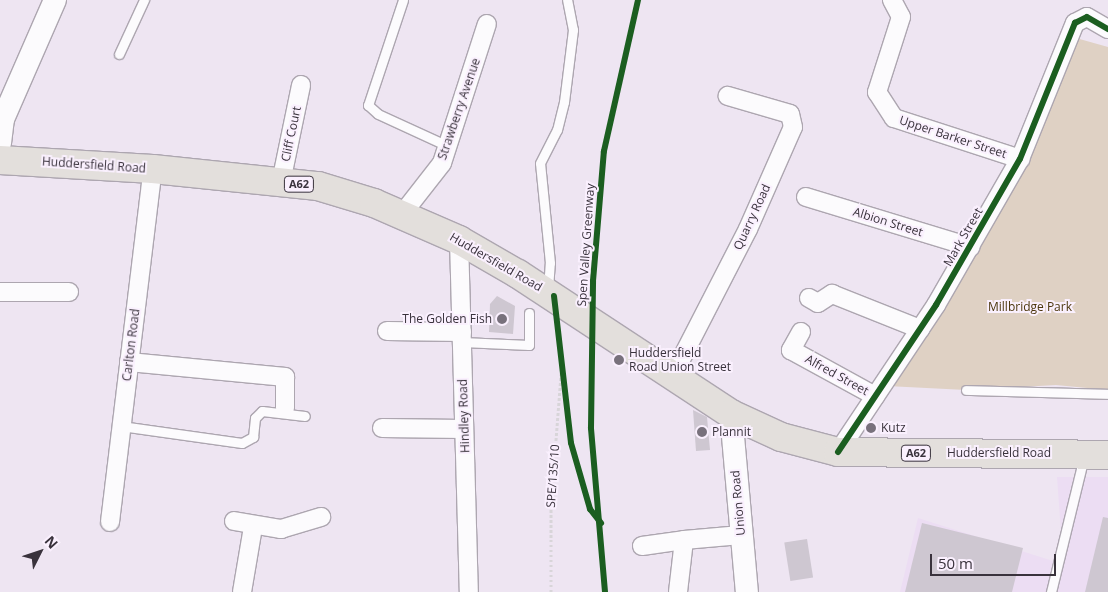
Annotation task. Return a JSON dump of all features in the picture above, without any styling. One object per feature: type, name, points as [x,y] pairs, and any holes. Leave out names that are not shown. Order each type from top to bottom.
[{"type":"main road","name":"Huddersfield Road","points":[[0,160],[153,169],[318,186],[403,213],[459,240],[559,299],[614,334],[730,414],[782,437],[838,452],[1096,455]]},
{"type":"street","points":[[0,143],[3,119],[55,0]]},
{"type":"street","name":"Upper Barker Street","points":[[892,0],[901,17],[877,92],[894,118],[1020,159]]},
{"type":"street","name":"Mark Street","points":[[838,452],[920,329],[971,247],[1020,159],[1080,18],[1086,17],[1108,29]]},
{"type":"street","name":"Strawberry Avenue","points":[[403,213],[442,163],[487,24]]},
{"type":"street","name":"Cliff Court","points":[[281,182],[301,85]]},
{"type":"street","name":"Quarry Road","points":[[673,375],[748,229],[793,127],[790,114],[728,96]]},
{"type":"street","name":"Carlton Road","points":[[110,522],[153,169]]},
{"type":"street","name":"Albion Street","points":[[806,197],[971,247]]},
{"type":"street","name":"Hindley Road","points":[[459,240],[469,592]]},
{"type":"street","points":[[0,292],[69,292]]},
{"type":"street","points":[[809,298],[818,303],[832,294],[920,329]]},
{"type":"street","points":[[387,331],[462,337]]},
{"type":"street","name":"Alfred Street","points":[[801,332],[791,350],[876,396]]},
{"type":"street","points":[[129,362],[285,377],[285,408]]},
{"type":"street","name":"Union Road","points":[[730,414],[746,592]]},
{"type":"street","points":[[382,428],[464,429]]},
{"type":"street","points":[[234,521],[253,527],[281,529],[320,517]]},
{"type":"street","points":[[242,592],[253,527]]},
{"type":"street","points":[[642,546],[741,534]]},
{"type":"street","points":[[678,592],[684,540]]},
{"type":"lane","points":[[120,54],[144,0]]},
{"type":"lane","points":[[403,0],[368,105],[378,114],[448,146]]},
{"type":"lane","points":[[559,299],[550,262],[540,163],[557,130],[564,102],[573,30],[567,0]]},
{"type":"lane","points":[[462,337],[529,345],[528,313]]},
{"type":"lane","points":[[966,390],[1108,394]]},
{"type":"lane","points":[[122,426],[242,443],[253,437],[255,418],[262,411],[305,416]]},
{"type":"lane","points":[[1051,592],[1096,455]]},
{"type":"path","points":[[560,351],[568,416]]},
{"type":"shaded area","points":[[1057,477],[1108,477],[1108,592],[900,592],[918,518],[1053,561],[1061,532]]},
{"type":"green space","name":"Millbridge Park","points":[[1076,38],[1108,47],[1108,390],[1056,385],[966,390],[887,386]]},
{"type":"building","name":"The Golden Fish","points":[[497,296],[515,306],[513,334],[489,332],[490,304]]},
{"type":"building","name":"Plannit","points":[[693,410],[707,417],[710,450],[696,451]]},
{"type":"building","points":[[1103,517],[1108,518],[1108,592],[1085,592]]},
{"type":"building","points":[[922,523],[1023,548],[1012,592],[905,592]]},
{"type":"building","points":[[807,539],[813,578],[790,581],[784,543]]},
{"type":"cycle path","name":"Spen Valley Greenway","points":[[605,592],[591,428],[593,281],[604,151],[638,0]]},
{"type":"cycle path","points":[[838,452],[936,305],[1020,159],[1075,23],[1087,17],[1108,29]]},
{"type":"cycle path","name":"SPE/135/10","points":[[554,296],[571,443],[590,509],[601,523]]},
{"type":"place","name":"The Golden Fish","points":[[502,319]]},
{"type":"place","name":"Huddersfield Road Union Street","points":[[619,360]]},
{"type":"place","name":"Kutz","points":[[871,428]]},
{"type":"place","name":"Plannit","points":[[702,432]]}]
